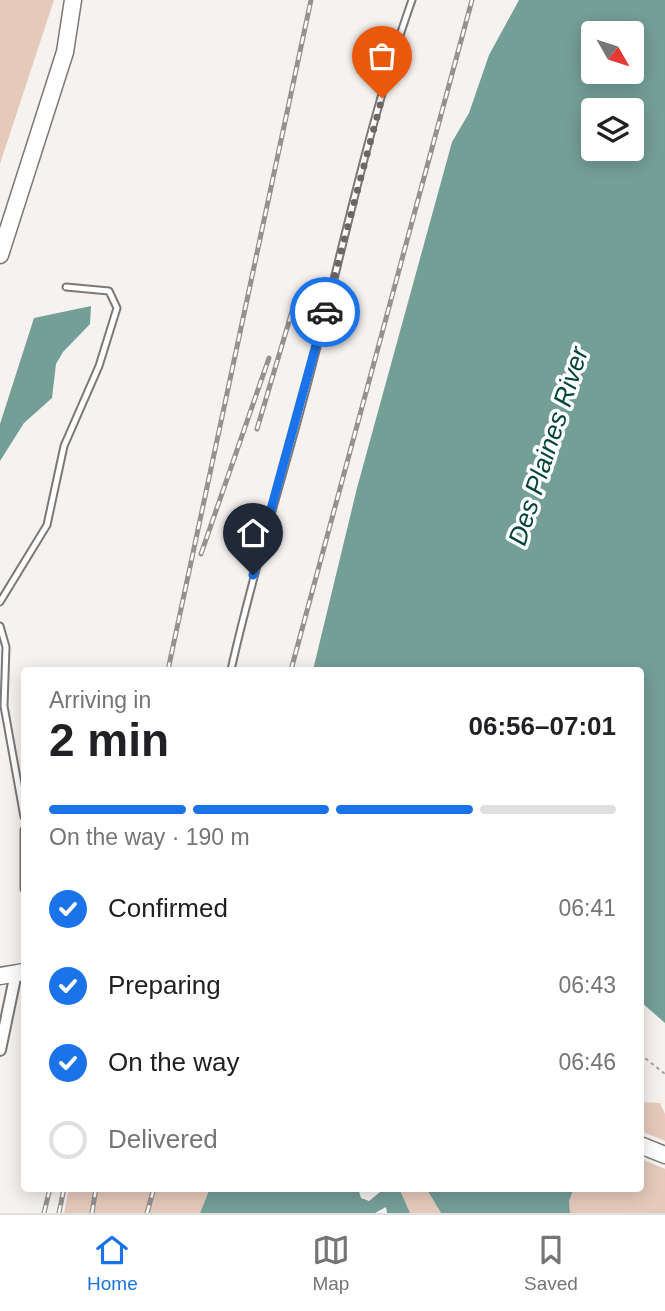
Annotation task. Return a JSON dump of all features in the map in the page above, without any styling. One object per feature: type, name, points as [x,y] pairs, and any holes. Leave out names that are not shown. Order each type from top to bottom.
[{"type":"street","points":[[0,256],[65,52],[73,0]]},
{"type":"street","points":[[0,1050],[13,974]]},
{"type":"street","points":[[644,1147],[665,1155]]},
{"type":"lane","points":[[233,667],[266,524],[306,389],[359,177],[412,0]]},
{"type":"lane","points":[[0,602],[47,525],[64,446],[99,366],[117,309],[109,291],[90,286],[66,287]]},
{"type":"lane","points":[[0,626],[6,647],[4,706],[21,800]]},
{"type":"path","points":[[644,1057],[665,1074]]},
{"type":"shaded area","points":[[0,0],[54,0],[0,164]]},
{"type":"shaded area","points":[[644,1102],[660,1103],[665,1114],[665,1141],[644,1132]]},
{"type":"shaded area","points":[[644,1160],[665,1169],[665,1213],[570,1213],[569,1201],[572,1192],[644,1192]]},
{"type":"shaded area","points":[[68,1192],[208,1192],[200,1213],[64,1213]]},
{"type":"shaded area","points":[[401,1192],[428,1192],[441,1213],[410,1213]]},
{"type":"water","name":"Des Plaines River","points":[[519,0],[665,0],[665,1023],[644,1005],[644,667],[314,667],[357,488],[452,142],[469,113],[489,55]]},
{"type":"water","points":[[91,306],[90,324],[63,352],[56,364],[52,398],[24,423],[0,461],[0,424],[34,318]]},
{"type":"water","points":[[208,1192],[359,1192],[361,1198],[369,1201],[380,1192],[401,1192],[410,1213],[387,1213],[386,1207],[375,1213],[200,1213]]},
{"type":"water","points":[[428,1192],[572,1192],[569,1201],[570,1213],[441,1213]]},
{"type":"railway","points":[[169,667],[311,0]]},
{"type":"railway","points":[[292,667],[472,0]]},
{"type":"railway","points":[[257,429],[293,308]]},
{"type":"railway","points":[[201,554],[269,358]]},
{"type":"railway","points":[[44,1213],[49,1192]]},
{"type":"railway","points":[[59,1213],[63,1192]]},
{"type":"railway","points":[[92,1213],[95,1192]]},
{"type":"railway","points":[[147,1213],[153,1192]]},
{"type":"way so far","points":[[325,312],[382,98]]},
{"type":"route","points":[[253,575],[325,312]]}]
